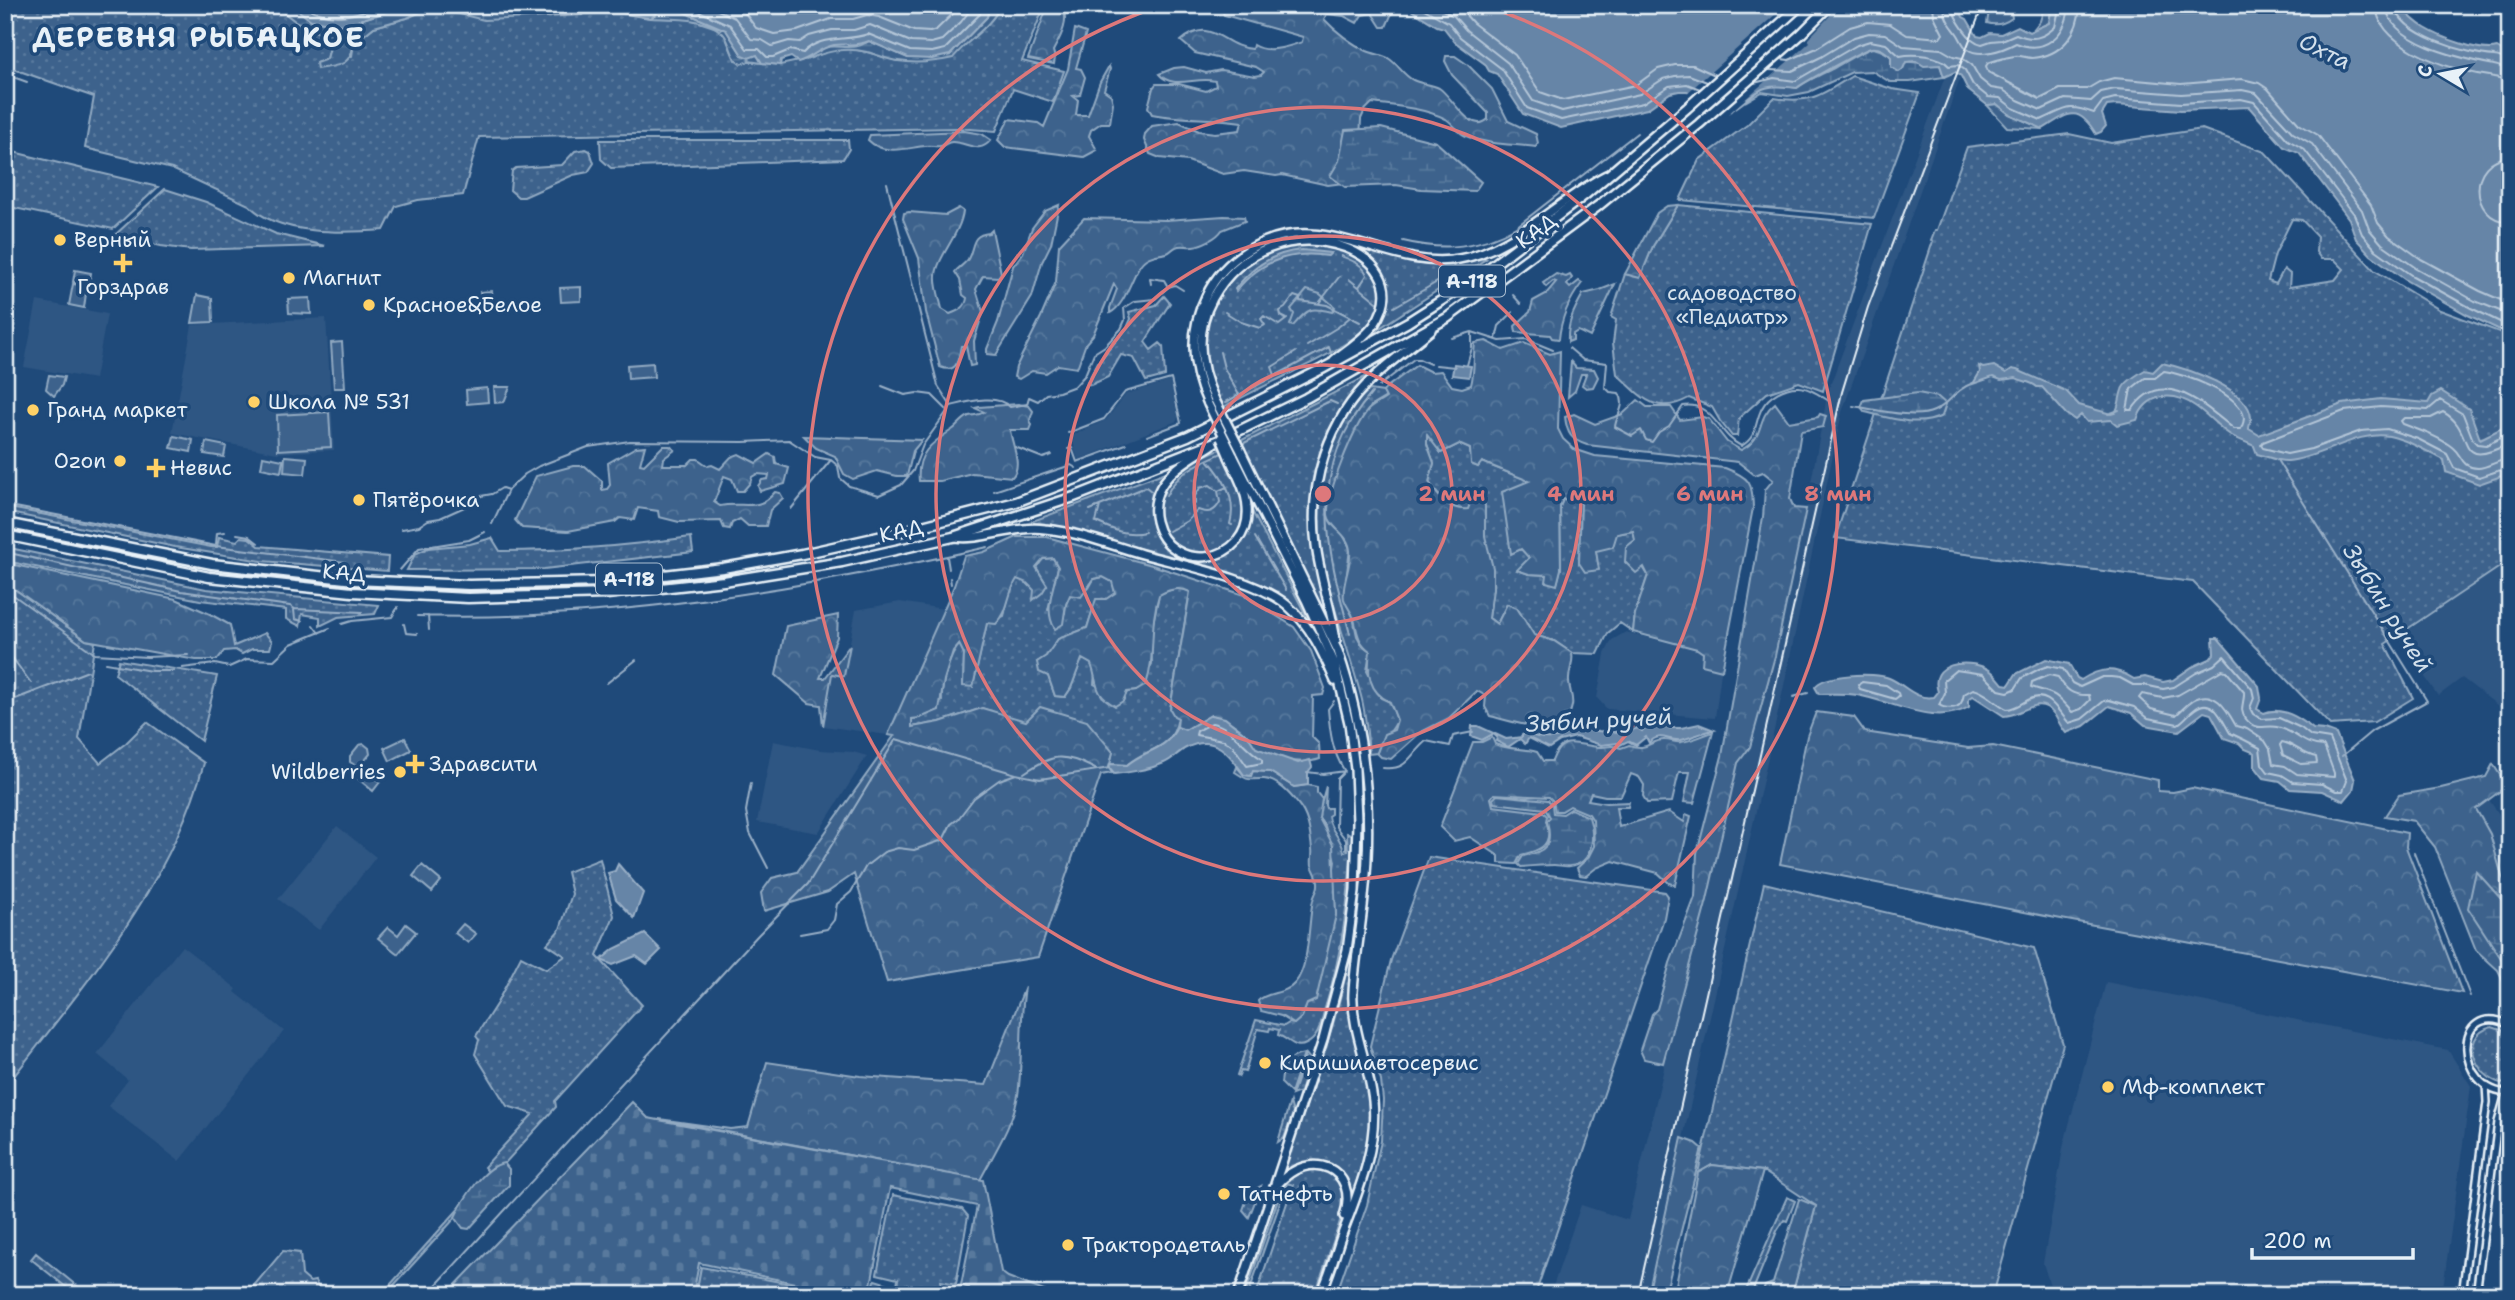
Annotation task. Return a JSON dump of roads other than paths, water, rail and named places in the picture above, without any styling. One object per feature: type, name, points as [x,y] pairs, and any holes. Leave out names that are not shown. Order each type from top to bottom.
[{"type":"highway","name":"КАД","points":[[5,523],[212,564],[354,580],[469,585],[606,582],[723,568],[887,535],[1016,502],[1188,436],[1322,369],[1408,322],[1472,281],[1586,194],[1801,5]]},
{"type":"highway","name":"КАД","points":[[5,535],[209,577],[352,592],[468,598],[607,594],[724,581],[842,562],[953,537],[1074,497],[1220,440],[1306,398],[1447,318],[1587,214],[1699,124],[1830,5]]},
{"type":"main road","points":[[1238,1295],[1335,1000],[1352,922],[1357,833],[1355,769],[1335,664],[1194,366],[1194,335],[1198,314],[1215,280],[1229,264],[1258,244],[1286,236],[1313,233],[1343,238],[1417,260],[1459,259],[1494,248],[1580,188],[1609,173]]},
{"type":"main road","points":[[1322,369],[1373,326],[1382,306],[1384,291],[1374,266],[1349,248],[1313,241],[1275,246],[1242,262],[1219,287],[1204,320],[1201,348],[1211,402],[1218,424],[1338,651],[1350,685],[1366,790],[1367,867],[1353,1003],[1374,1114],[1365,1169],[1322,1293]]},
{"type":"main road","points":[[1338,651],[1315,531],[1315,498],[1325,452],[1340,418],[1371,379],[1447,318]]},
{"type":"main road","points":[[1220,440],[1171,473],[1156,497],[1154,508],[1158,530],[1170,546],[1179,552],[1199,558],[1222,554],[1233,547],[1244,529],[1248,510],[1234,455]]},
{"type":"main road","points":[[953,537],[967,539],[1010,530],[1044,529],[1080,536],[1240,582],[1265,592],[1285,603],[1315,638],[1343,697]]},
{"type":"main road","points":[[1273,1189],[1290,1172],[1302,1166],[1318,1165],[1332,1171],[1341,1180],[1346,1192],[1343,1234]]},
{"type":"street","points":[[2476,1295],[2498,1122],[2508,1093],[2486,1085],[2478,1078],[2468,1061],[2465,1048],[2472,1029],[2484,1021],[2496,1020],[2510,1025]]},
{"type":"street","points":[[2462,1295],[2487,1102],[2486,1085]]},
{"type":"water","points":[[291,5],[409,5],[343,25],[311,20]]},
{"type":"water","points":[[478,5],[990,5],[987,17],[950,55],[932,59],[908,58],[869,41],[834,45],[798,62],[791,57],[781,60],[780,65],[762,63],[757,55],[749,58],[742,55],[726,30],[679,10],[659,11],[651,18],[591,8],[582,15],[527,18],[518,8],[482,12]]},
{"type":"water","name":"Охта","points":[[1403,5],[1958,5],[1977,36],[1982,37],[1990,33],[2001,34],[2018,26],[2029,32],[2049,23],[2055,5],[2399,5],[2418,23],[2440,36],[2471,46],[2497,48],[2510,56],[2510,178],[2504,189],[2510,197],[2510,331],[2500,330],[2468,315],[2407,281],[2371,255],[2356,239],[2349,219],[2299,153],[2284,147],[2249,107],[2181,110],[2116,105],[2107,106],[2102,114],[2106,126],[2096,134],[2084,118],[2072,114],[2043,129],[2009,114],[1997,104],[1987,105],[1968,90],[1961,76],[1955,72],[1944,77],[1940,65],[1924,66],[1916,61],[1906,62],[1899,72],[1891,67],[1891,57],[1882,50],[1871,48],[1797,88],[1765,88],[1728,113],[1700,96],[1679,91],[1670,93],[1647,109],[1561,128],[1523,114],[1497,74],[1489,71],[1485,64],[1455,42],[1444,28]]},
{"type":"water","points":[[1291,251],[1331,253],[1328,256],[1301,255],[1277,260],[1255,272],[1236,291],[1242,281],[1264,262]]},
{"type":"water","points":[[2162,363],[2215,381],[2240,397],[2248,407],[2251,418],[2249,429],[2259,435],[2342,404],[2381,399],[2428,403],[2432,396],[2441,391],[2469,409],[2480,439],[2510,424],[2510,473],[2479,484],[2446,472],[2444,460],[2417,446],[2389,436],[2377,435],[2352,440],[2301,459],[2280,461],[2257,454],[2254,446],[2232,436],[2195,406],[2178,398],[2161,397],[2154,400],[2141,411],[2137,420],[2117,425],[2111,420],[2087,422],[2081,415],[2075,420],[2066,414],[2042,387],[2016,378],[2001,380],[1993,377],[1973,384],[1980,372],[1979,366],[1994,366],[2006,373],[2012,369],[2017,370],[2066,391],[2079,405],[2111,414],[2117,410],[2125,384],[2145,370],[2153,372]]},
{"type":"water","points":[[1454,364],[1471,366],[1469,377],[1452,375]]},
{"type":"water","points":[[2213,638],[2218,638],[2259,686],[2261,698],[2257,709],[2264,713],[2284,712],[2313,729],[2336,734],[2355,780],[2353,790],[2344,801],[2322,791],[2290,789],[2280,781],[2264,778],[2255,767],[2255,753],[2224,738],[2211,714],[2204,712],[2179,731],[2145,725],[2131,713],[2109,706],[2084,726],[2066,733],[2054,714],[2042,705],[2004,716],[1973,696],[1969,699],[1969,707],[1956,712],[1928,714],[1857,695],[1819,694],[1815,687],[1828,679],[1873,675],[1889,678],[1921,696],[1934,697],[1938,692],[1936,682],[1939,674],[1951,665],[1978,665],[1991,671],[2003,684],[2009,685],[2016,674],[2046,659],[2069,664],[2081,680],[2108,670],[2134,679],[2145,677],[2163,682],[2173,680],[2210,659],[2214,654]]},
{"type":"water","points":[[1211,715],[1225,718],[1248,736],[1256,748],[1298,763],[1310,760],[1312,767],[1308,772],[1308,785],[1294,787],[1270,772],[1253,771],[1251,776],[1244,775],[1221,748],[1205,743],[1186,748],[1167,762],[1146,769],[1114,774],[1109,768],[1110,764],[1127,765],[1161,746],[1177,727],[1185,730]]},
{"type":"water","points":[[1656,724],[1666,728],[1681,728],[1699,724],[1714,730],[1681,740],[1661,737],[1649,743],[1646,737],[1636,745],[1628,741],[1618,746],[1618,743],[1601,745],[1576,737],[1560,741],[1549,748],[1529,738],[1525,744],[1520,739],[1508,747],[1496,741],[1497,737],[1493,734],[1482,740],[1471,736],[1472,726],[1478,726],[1506,739],[1522,737],[1526,733],[1543,738],[1556,738],[1576,730],[1615,732],[1638,728],[1642,731],[1646,726]]},
{"type":"water","points":[[618,864],[643,893],[634,918],[616,899],[608,873],[615,871]]},
{"type":"water","points":[[645,934],[661,950],[647,964],[636,956],[613,965],[601,960],[614,949]]},
{"type":"waterway","points":[[5,74],[27,82]]},
{"type":"waterway","points":[[1403,241],[1447,247],[1475,243],[1502,234],[1516,227],[1637,133]]},
{"type":"waterway","points":[[887,183],[938,386],[951,406]]},
{"type":"waterway","points":[[1341,256],[1365,271],[1367,275],[1359,287]]},
{"type":"waterway","points":[[1394,307],[1451,274],[1454,265]]},
{"type":"waterway","points":[[1319,303],[1339,277]]},
{"type":"waterway","points":[[1151,284],[1150,278],[1164,280],[1168,287]]},
{"type":"waterway","points":[[1349,279],[1377,302]]},
{"type":"waterway","points":[[492,524],[508,490],[525,474],[588,447],[630,441],[789,440],[815,457],[831,460],[838,466],[840,478],[849,486],[879,495],[901,485],[913,471],[923,445],[951,406],[990,399],[1010,407],[1027,404],[1029,397],[1038,401],[1046,394],[1075,386],[1085,375],[1094,353],[1121,329],[1125,320],[1124,308],[1135,301],[1155,299],[1168,287],[1175,285],[1183,290]]},
{"type":"waterway","points":[[1513,295],[1521,304]]},
{"type":"waterway","points":[[1225,312],[1241,322],[1260,328],[1265,325],[1261,319],[1264,316],[1279,325],[1287,319],[1281,316],[1280,311],[1294,296],[1300,298],[1300,301],[1327,305],[1360,322]]},
{"type":"waterway","points":[[1496,339],[1499,326],[1513,312]]},
{"type":"waterway","points":[[1307,346],[1349,318]]},
{"type":"waterway","points":[[1452,338],[1472,332],[1500,341],[1526,339],[1553,350]]},
{"type":"waterway","points":[[1467,365],[1472,348],[1472,332]]},
{"type":"waterway","points":[[1226,402],[1329,347],[1331,353]]},
{"type":"waterway","points":[[1569,348],[1583,360],[1607,363],[1605,387],[1610,392],[1619,393],[1622,402],[1615,427],[1632,436],[1641,430],[1646,440],[1652,442],[1659,432],[1669,426],[1683,406],[1701,409],[1741,446],[1753,434],[1765,404],[1778,393],[1788,388],[1803,387],[1829,401]]},
{"type":"waterway","points":[[1220,352],[1224,368],[1239,395]]},
{"type":"waterway","points":[[1275,375],[1272,367],[1296,352]]},
{"type":"waterway","points":[[1379,386],[1414,359],[1430,364]]},
{"type":"waterway","points":[[1436,365],[1455,367]]},
{"type":"waterway","points":[[1068,433],[1104,419],[1125,392],[1171,379],[1181,423],[1147,436]]},
{"type":"waterway","points":[[1853,406],[1906,414],[1926,413],[1940,408],[1973,383]]},
{"type":"waterway","points":[[882,386],[905,395],[932,395],[946,409]]},
{"type":"waterway","points":[[1350,634],[1334,569],[1327,509],[1337,450],[1351,422],[1372,393]]},
{"type":"waterway","points":[[1240,445],[1330,401],[1337,404]]},
{"type":"waterway","points":[[2108,414],[2119,410]]},
{"type":"waterway","points":[[1068,449],[1072,448],[1077,462],[1126,444]]},
{"type":"waterway","points":[[1015,447],[1043,458],[1052,455]]},
{"type":"waterway","points":[[1166,496],[1182,474],[1222,453]]},
{"type":"waterway","name":"Зыбин ручей","points":[[2277,460],[2427,701],[2372,731],[2342,756]]},
{"type":"waterway","points":[[791,509],[830,461]]},
{"type":"waterway","points":[[1209,461],[1228,490],[1232,506],[1232,525]]},
{"type":"waterway","points":[[994,491],[1071,465],[1076,468]]},
{"type":"waterway","points":[[1195,504],[1195,496],[1200,488],[1210,485],[1218,491],[1227,487]]},
{"type":"waterway","points":[[1090,510],[1146,487],[1151,491]]},
{"type":"waterway","points":[[402,529],[440,518],[502,488],[508,490]]},
{"type":"waterway","points":[[1169,531],[1187,521],[1198,510],[1214,510],[1220,502],[1218,491]]},
{"type":"waterway","points":[[5,505],[216,546],[345,562]]},
{"type":"waterway","points":[[1100,506],[1096,522],[1126,533],[1145,532]]},
{"type":"waterway","points":[[216,544],[217,533],[225,532]]},
{"type":"waterway","points":[[400,570],[419,548],[469,540],[485,532]]},
{"type":"waterway","points":[[237,534],[249,536],[258,543]]},
{"type":"waterway","points":[[1255,537],[1286,590]]},
{"type":"waterway","points":[[417,616],[561,614],[704,600],[847,576],[988,547]]},
{"type":"waterway","points":[[5,552],[181,591],[290,606],[295,609],[362,612]]},
{"type":"waterway","points":[[947,557],[949,569]]},
{"type":"waterway","points":[[950,578],[951,584]]},
{"type":"waterway","points":[[5,589],[95,654],[147,657],[188,655]]},
{"type":"waterway","points":[[342,624],[392,617],[398,607]]},
{"type":"waterway","points":[[294,610],[295,619],[302,621]]},
{"type":"waterway","points":[[428,616],[429,630]]},
{"type":"waterway","points":[[404,624],[406,633],[417,634]]},
{"type":"waterway","points":[[313,625],[319,633]]},
{"type":"waterway","points":[[182,668],[215,664],[229,667],[247,659],[274,660],[291,644],[330,628]]},
{"type":"waterway","points":[[5,648],[31,683]]},
{"type":"waterway","points":[[607,683],[636,660]]},
{"type":"waterway","points":[[106,663],[151,671],[174,671]]},
{"type":"waterway","points":[[5,703],[88,671]]},
{"type":"waterway","name":"Зыбин ручей","points":[[1793,697],[1808,693]]},
{"type":"waterway","points":[[1334,701],[1328,709],[1331,733],[1334,748],[1344,770]]},
{"type":"waterway","name":"Зыбин ручей","points":[[1383,768],[1398,767],[1408,761],[1426,741],[1450,746],[1453,736],[1473,732]]},
{"type":"waterway","points":[[427,1295],[808,884],[896,739],[1016,774]]},
{"type":"waterway","points":[[1024,773],[1043,762],[1059,758],[1075,760],[1095,769]]},
{"type":"waterway","name":"Зыбин ручей","points":[[800,934],[827,929],[834,920],[837,904],[851,892],[866,866],[884,852],[898,848],[914,850],[943,840],[951,824],[974,798],[999,780],[1016,774],[1040,779],[1110,768]]},
{"type":"waterway","name":"Зыбин ручей","points":[[1307,772],[1323,774],[1345,771]]},
{"type":"waterway","points":[[1344,772],[1337,779],[1336,827],[1346,840],[1346,849]]},
{"type":"waterway","points":[[751,783],[746,811],[750,833],[768,868]]},
{"type":"waterway","points":[[2414,853],[2470,996]]},
{"type":"railway","points":[[1638,1295],[1842,392],[1868,307],[1983,5]]},
{"type":"place","name":"Верный","points":[[60,240]]},
{"type":"place","name":"Горздрав","points":[[123,263]]},
{"type":"place","name":"Магнит","points":[[289,278]]},
{"type":"place","name":"Красное&Белое","points":[[369,305]]},
{"type":"place","name":"Школа № 531","points":[[254,402]]},
{"type":"place","name":"Гранд маркет","points":[[33,410]]},
{"type":"place","name":"Ozon","points":[[120,461]]},
{"type":"place","name":"Невис","points":[[156,468]]},
{"type":"place","name":"Пятёрочка","points":[[359,500]]},
{"type":"place","name":"Здравсити","points":[[415,764]]},
{"type":"place","name":"Wildberries","points":[[400,772]]},
{"type":"place","name":"Киришиавтосервис","points":[[1265,1063]]},
{"type":"place","name":"Мф-комплект","points":[[2108,1087]]},
{"type":"place","name":"Татнефть","points":[[1224,1194]]},
{"type":"place","name":"Трактородеталь","points":[[1068,1245]]},
{"type":"district","name":"ДЕРЕВНЯ РЫБАЦКОЕ","points":[[199,37]]},
{"type":"park label","name":"садоводство «Педиатр»","points":[[1732,305]]}]
